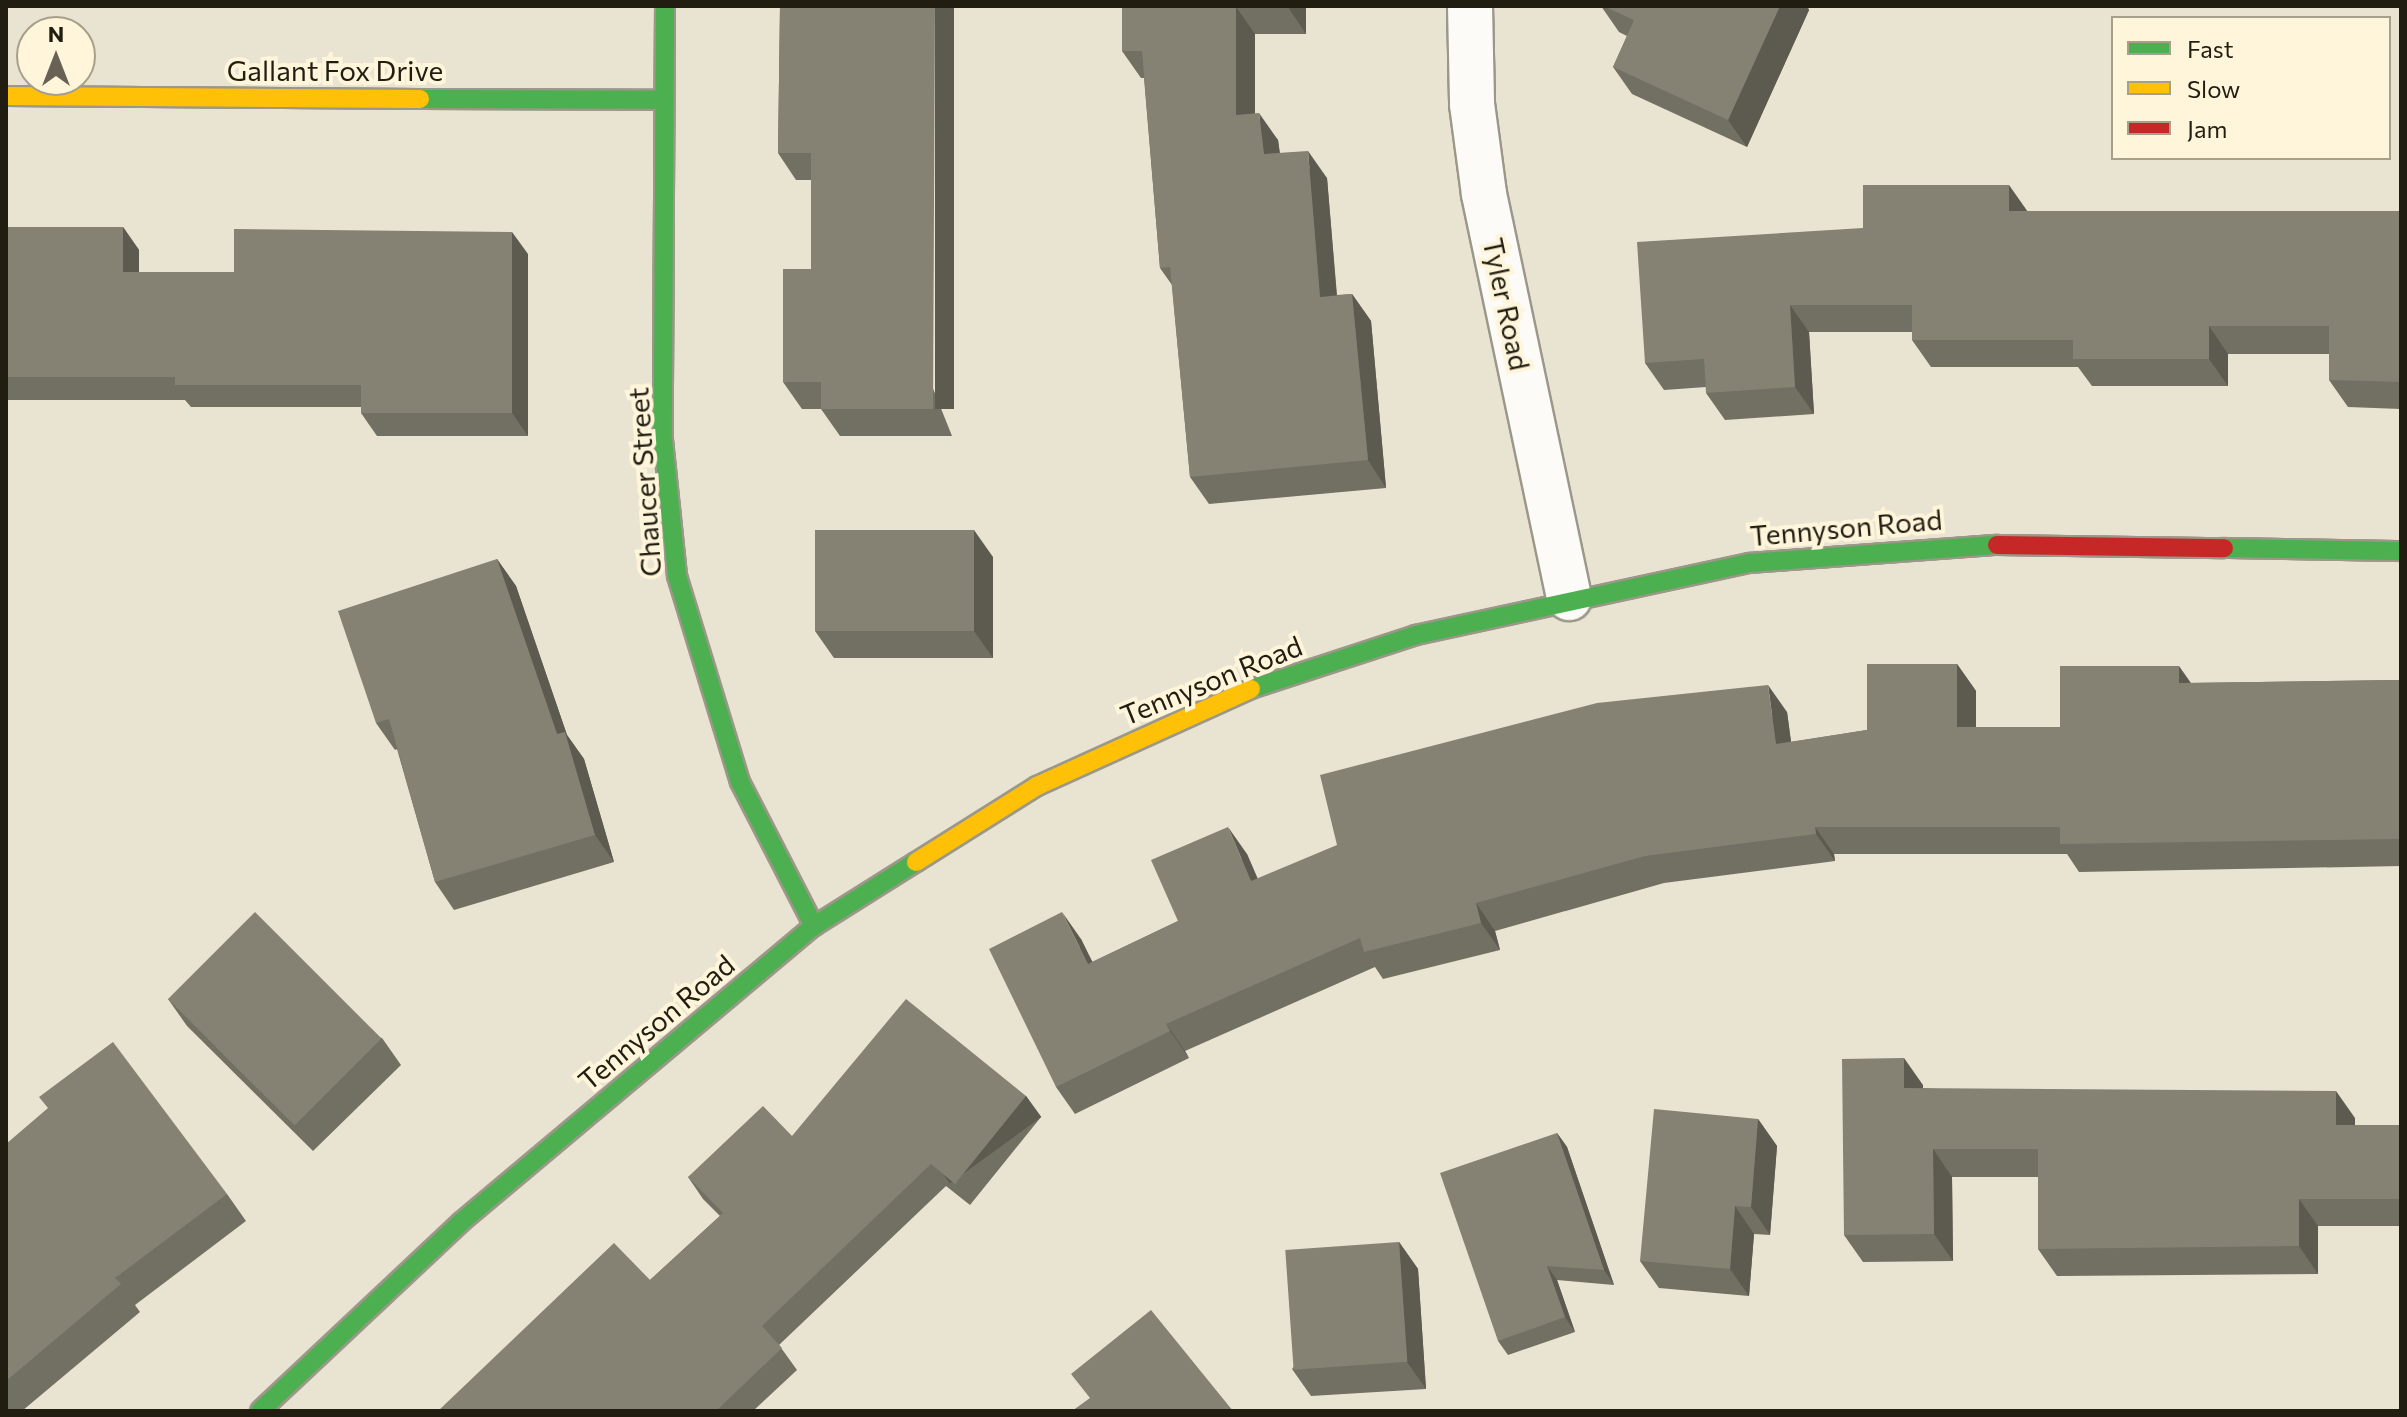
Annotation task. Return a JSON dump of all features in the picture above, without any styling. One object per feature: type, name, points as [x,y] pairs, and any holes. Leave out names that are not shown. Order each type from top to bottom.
[{"type":"street","name":"Chaucer Street","points":[[665,6],[663,440],[677,576],[740,782],[814,926]]},
{"type":"street","name":"Tyler Road","points":[[1470,6],[1484,194],[1569,598]]},
{"type":"street","name":"Gallant Fox Drive","points":[[6,96],[664,100]]},
{"type":"street","name":"Tennyson Road","points":[[260,1411],[461,1222],[814,926],[1037,786],[1263,683],[1569,598],[1749,563],[1940,544],[2401,551]]},
{"type":"building","points":[[780,6],[935,6],[933,409],[821,409],[821,382],[783,382],[783,269],[811,269],[811,153],[778,153]]},
{"type":"building","points":[[1122,6],[1288,6],[1236,7],[1236,115],[1259,113],[1264,154],[1308,151],[1320,297],[1352,294],[1368,460],[1190,477],[1170,267],[1160,268],[1142,51],[1122,51]]},
{"type":"building","points":[[1603,6],[1780,6],[1728,120],[1613,67],[1634,20]]},
{"type":"building","points":[[1863,185],[2009,185],[2009,211],[2401,211],[2401,382],[2329,380],[2329,326],[2209,326],[2209,359],[2073,359],[2073,340],[1912,340],[1912,305],[1790,305],[1795,387],[1706,393],[1704,359],[1645,363],[1637,242],[1863,228]]},
{"type":"building","points":[[6,227],[123,227],[123,272],[234,272],[234,229],[512,232],[512,413],[361,413],[361,385],[175,385],[175,377],[6,377]]},
{"type":"building","points":[[815,530],[974,530],[974,631],[815,631]]},
{"type":"building","points":[[497,559],[557,734],[565,732],[595,835],[435,882],[389,719],[376,723],[338,611]]},
{"type":"building","points":[[1867,664],[1957,664],[1957,727],[2060,727],[2060,666],[2179,666],[2179,683],[2401,680],[2401,839],[2060,844],[2060,827],[1815,827],[1816,834],[1645,856],[1476,903],[1481,923],[1364,952],[1360,938],[1166,1024],[1170,1031],[1056,1087],[989,949],[1062,912],[1088,964],[1178,921],[1151,860],[1228,827],[1251,881],[1337,845],[1320,775],[1597,703],[1768,685],[1776,744],[1867,730]]},
{"type":"building","points":[[255,912],[382,1039],[295,1126],[168,999]]},
{"type":"building","points":[[906,999],[1026,1096],[955,1184],[931,1164],[762,1326],[782,1348],[716,1411],[438,1411],[614,1243],[650,1280],[723,1213],[688,1177],[763,1106],[792,1136]]},
{"type":"building","points":[[113,1042],[227,1194],[115,1278],[121,1284],[6,1381],[6,1144],[48,1108],[39,1097]]},
{"type":"building","points":[[1904,1058],[1904,1088],[2336,1091],[2336,1125],[2401,1125],[2401,1199],[2299,1199],[2299,1246],[2038,1249],[2038,1149],[1933,1149],[1934,1234],[1844,1235],[1842,1059]]},
{"type":"building","points":[[1654,1109],[1758,1119],[1751,1207],[1735,1206],[1730,1269],[1640,1261]]},
{"type":"building","points":[[1557,1133],[1604,1270],[1547,1266],[1565,1317],[1498,1341],[1440,1173]]},
{"type":"building","points":[[1399,1242],[1407,1362],[1294,1370],[1285,1250]]},
{"type":"building","points":[[1151,1310],[1233,1411],[1072,1411],[1090,1398],[1071,1374]]},
{"type":"traffic: fast","points":[[665,6],[663,440],[677,576],[740,782],[814,926]]},
{"type":"traffic: fast","points":[[420,99],[664,100]]},
{"type":"traffic: fast","points":[[1251,689],[1416,635],[1749,563],[1997,545]]},
{"type":"traffic: fast","points":[[2224,548],[2401,551]]},
{"type":"traffic: fast","points":[[260,1411],[461,1222],[814,926],[916,862]]},
{"type":"traffic: slow","points":[[6,96],[420,99]]},
{"type":"traffic: slow","points":[[916,862],[1037,786],[1251,689]]},
{"type":"traffic: jam","points":[[1997,545],[2224,548]]}]
